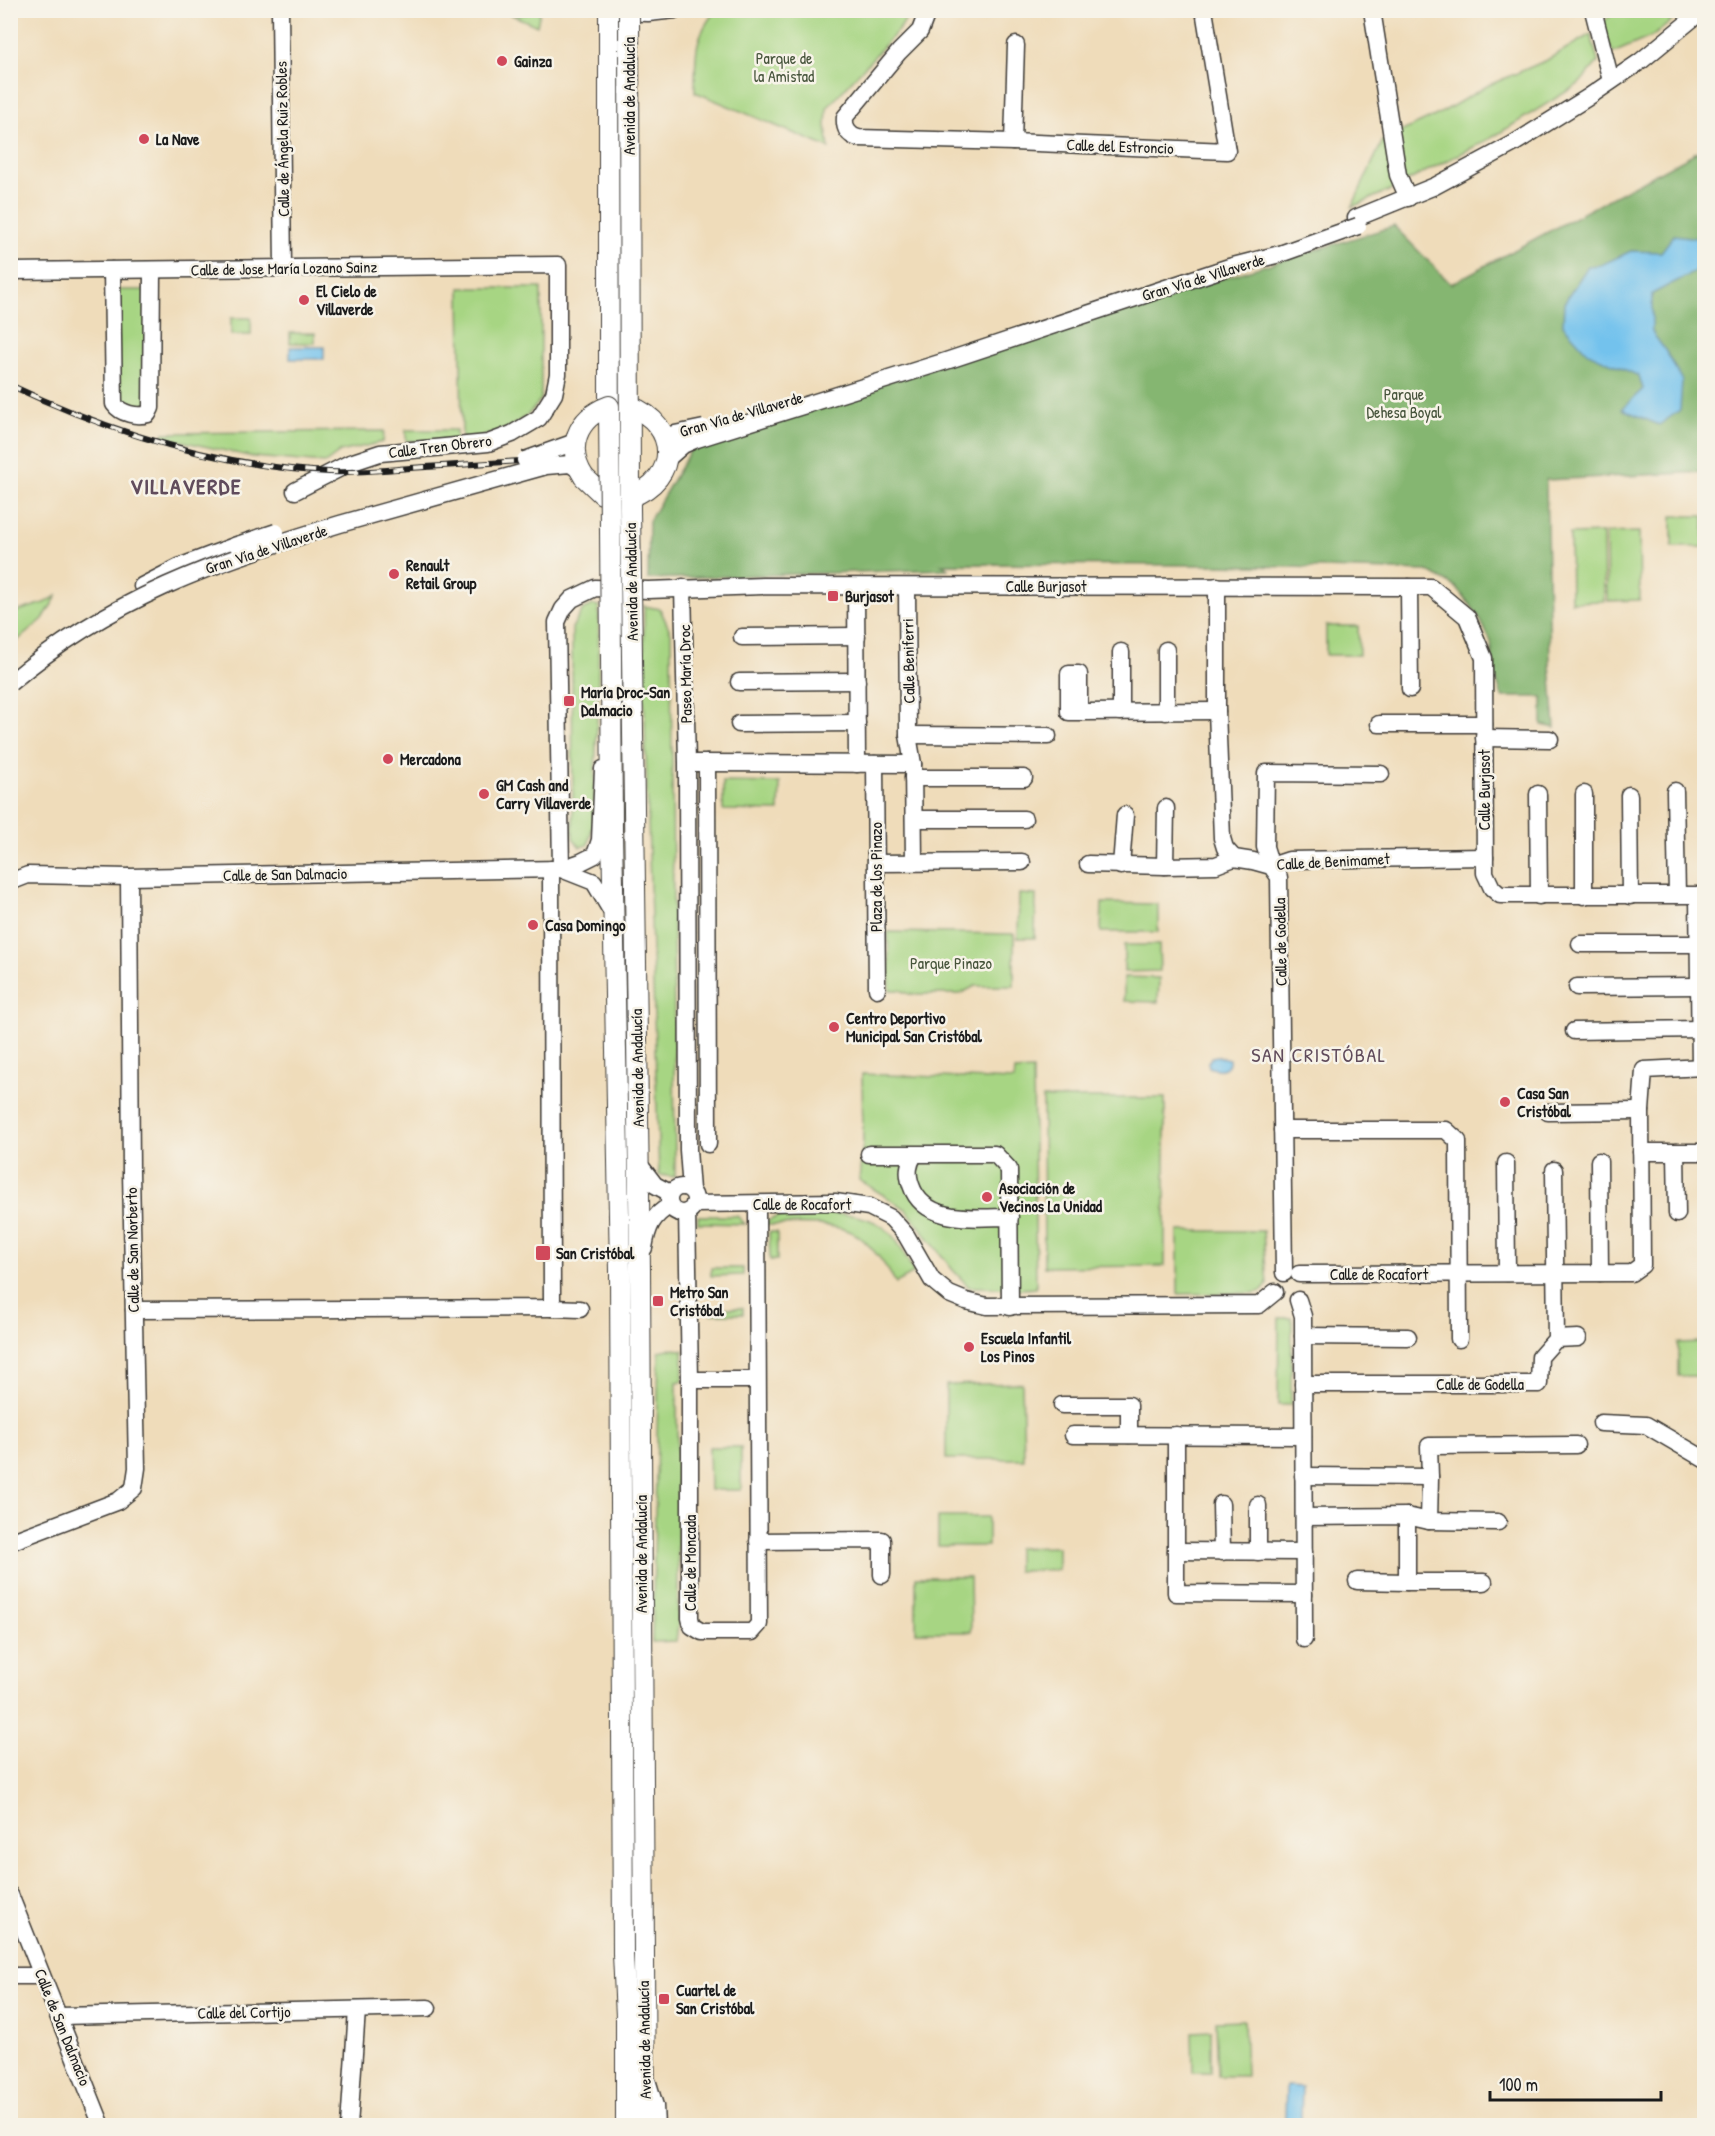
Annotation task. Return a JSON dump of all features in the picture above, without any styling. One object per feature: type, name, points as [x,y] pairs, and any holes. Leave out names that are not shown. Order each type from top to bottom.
[{"type":"main road","name":"Avenida de Andalucía","points":[[610,10],[611,727],[620,1283],[626,2126]]},
{"type":"main road","name":"Avenida de Andalucía","points":[[638,12],[630,497],[640,1270],[645,2126]]},
{"type":"main road","points":[[609,406],[630,406],[645,412],[657,422],[664,436],[667,459],[654,483],[643,492],[630,497],[602,494],[578,469],[574,455],[575,442],[580,429],[589,417],[609,406]]},
{"type":"street","name":"Calle de Ángela Ruiz Robles","points":[[280,10],[283,268]]},
{"type":"street","points":[[610,10],[638,12],[675,10]]},
{"type":"street","name":"Calle del Estroncio","points":[[928,10],[920,31],[899,52],[845,117],[848,132],[858,138],[1227,151],[1204,10]]},
{"type":"street","points":[[1372,10],[1398,175],[1408,198]]},
{"type":"street","points":[[1593,10],[1611,81]]},
{"type":"street","name":"Gran Vía de Villaverde","points":[[664,436],[695,431],[1168,279],[1357,222],[1436,186],[1513,144],[1641,61],[1703,10]]},
{"type":"street","name":"Gran Vía de Villaverde","points":[[667,459],[683,445],[697,439],[965,355],[1209,274],[1280,254],[1438,192],[1517,151],[1596,102],[1646,68],[1704,20]]},
{"type":"street","points":[[1012,142],[1016,45]]},
{"type":"street","name":"Calle de Jose María Lozano Sainz","points":[[10,271],[558,265]]},
{"type":"street","name":"Calle Tren Obrero","points":[[295,491],[350,463],[380,453],[488,442],[512,434],[539,418],[554,394],[558,374],[558,265]]},
{"type":"street","points":[[112,270],[114,404],[118,410],[140,416],[148,414],[151,408],[152,270]]},
{"type":"street","name":"Gran Vía de Villaverde","points":[[10,670],[85,616],[179,567],[298,525],[544,455],[575,442]]},
{"type":"street","name":"Gran Vía de Villaverde","points":[[10,683],[45,655],[98,620],[132,601],[215,564],[298,537],[546,466],[570,464],[578,469]]},
{"type":"street","points":[[1217,586],[1217,711],[1222,838],[1224,848],[1234,858]]},
{"type":"street","points":[[552,1308],[557,622],[563,609],[572,599],[595,588],[648,590],[683,587]]},
{"type":"street","name":"Calle Burjasot","points":[[683,587],[1431,588],[1467,617],[1484,658],[1485,857]]},
{"type":"street","name":"Paseo María Droc","points":[[682,1199],[688,1150],[687,763],[683,587]]},
{"type":"street","points":[[856,587],[857,764]]},
{"type":"street","name":"Calle Beniferri","points":[[907,587],[908,735],[913,771],[914,862]]},
{"type":"street","points":[[1409,587],[1410,689]]},
{"type":"street","points":[[742,637],[857,636]]},
{"type":"street","points":[[1166,650],[1166,712]]},
{"type":"street","points":[[1121,652],[1121,712]]},
{"type":"street","points":[[739,682],[857,681]]},
{"type":"street","points":[[1079,712],[1217,711]]},
{"type":"street","points":[[739,724],[857,723]]},
{"type":"street","points":[[1379,724],[1484,731],[1550,739]]},
{"type":"street","name":"Calle de San Dalmacio","points":[[10,882],[28,875],[129,877],[556,869],[581,862],[595,855],[600,840],[603,769],[611,727]]},
{"type":"street","points":[[908,735],[1048,736]]},
{"type":"street","points":[[687,763],[875,764],[913,771],[1024,778]]},
{"type":"street","points":[[707,763],[708,1144]]},
{"type":"street","name":"Plaza de los Pinazo","points":[[875,764],[877,989]]},
{"type":"street","name":"Calle de Benimamet","points":[[1381,774],[1266,773],[1265,847],[1271,866],[1289,860],[1485,857]]},
{"type":"street","points":[[1675,791],[1677,895]]},
{"type":"street","points":[[1538,794],[1539,896]]},
{"type":"street","points":[[1584,794],[1584,896]]},
{"type":"street","points":[[1629,795],[1630,896]]},
{"type":"street","points":[[1165,866],[1166,808]]},
{"type":"street","points":[[1121,866],[1125,814]]},
{"type":"street","points":[[914,819],[1024,819]]},
{"type":"street","points":[[1485,857],[1487,878],[1492,888],[1500,895],[1701,895]]},
{"type":"street","points":[[1089,864],[1216,865],[1234,858],[1271,866]]},
{"type":"street","points":[[877,863],[1022,862]]},
{"type":"street","name":"Calle de Godella","points":[[1271,866],[1279,877],[1280,888],[1282,1130],[1291,1274]]},
{"type":"street","name":"Calle de San Dalmacio","points":[[556,869],[594,882],[613,914]]},
{"type":"street","name":"Calle de San Norberto","points":[[10,1542],[118,1501],[134,1488],[137,1468],[129,877]]},
{"type":"street","name":"Calle de Rocafort","points":[[1291,1274],[1631,1273],[1642,1265],[1641,1111],[1644,1070],[1702,1067],[1698,944],[1701,895]]},
{"type":"street","points":[[1580,944],[1698,944]]},
{"type":"street","points":[[1577,987],[1699,986]]},
{"type":"street","points":[[1575,1031],[1700,1029]]},
{"type":"street","points":[[1548,1112],[1641,1111]]},
{"type":"street","points":[[1282,1130],[1446,1130],[1458,1141],[1459,1339]]},
{"type":"street","points":[[1641,1152],[1704,1152]]},
{"type":"street","points":[[1676,1152],[1677,1214]]},
{"type":"street","points":[[869,1154],[994,1154],[1010,1169],[1010,1307]]},
{"type":"street","points":[[914,1155],[909,1164],[908,1177],[912,1190],[921,1202],[937,1213],[958,1217],[1010,1217]]},
{"type":"street","points":[[1599,1161],[1600,1273]]},
{"type":"street","points":[[1506,1163],[1507,1273]]},
{"type":"street","points":[[639,1164],[655,1185],[682,1199]]},
{"type":"street","points":[[1554,1170],[1556,1339],[1578,1338]]},
{"type":"street","points":[[640,1270],[647,1233],[654,1219],[661,1210],[682,1199]]},
{"type":"street","name":"Calle de Rocafort","points":[[682,1199],[757,1204],[835,1202],[853,1203],[875,1209],[891,1218],[906,1235],[932,1280],[950,1294],[987,1306],[1259,1305],[1275,1292]]},
{"type":"street","name":"Calle de Moncada","points":[[682,1199],[690,1380],[690,1618],[692,1626],[702,1632],[752,1632],[759,1624],[757,1204]]},
{"type":"street","points":[[1291,1274],[1305,1287],[1298,1300],[1281,1299],[1275,1292],[1278,1277],[1291,1274]]},
{"type":"street","points":[[1298,1300],[1303,1316],[1304,1639]]},
{"type":"street","points":[[134,1310],[580,1309]]},
{"type":"street","points":[[1303,1336],[1408,1337]]},
{"type":"street","name":"Calle de Godella","points":[[1303,1384],[1539,1384],[1540,1357],[1556,1339]]},
{"type":"street","points":[[690,1380],[757,1380]]},
{"type":"street","points":[[1062,1405],[1129,1405],[1129,1435]]},
{"type":"street","points":[[1601,1423],[1646,1425],[1704,1459]]},
{"type":"street","points":[[1073,1435],[1303,1436]]},
{"type":"street","points":[[1176,1435],[1176,1593],[1304,1594]]},
{"type":"street","points":[[1430,1521],[1429,1446],[1576,1445]]},
{"type":"street","points":[[1303,1476],[1430,1477]]},
{"type":"street","points":[[1221,1504],[1222,1552]]},
{"type":"street","points":[[1258,1505],[1258,1552]]},
{"type":"street","points":[[1304,1517],[1407,1516],[1430,1521],[1498,1522]]},
{"type":"street","points":[[1407,1516],[1407,1582]]},
{"type":"street","points":[[758,1541],[882,1540],[882,1575]]},
{"type":"street","points":[[1176,1551],[1304,1552]]},
{"type":"street","points":[[1357,1581],[1484,1582]]},
{"type":"street","name":"Calle de San Dalmacio","points":[[10,1895],[102,2126]]},
{"type":"street","name":"Avenida de Andalucía","points":[[617,2126],[617,1982],[623,1954]]},
{"type":"street","points":[[10,1976],[42,1976]]},
{"type":"street","name":"Calle del Cortijo","points":[[60,2016],[428,2008]]},
{"type":"street","points":[[349,2126],[357,2010]]},
{"type":"street","points":[[645,2074],[655,2106],[656,2126]]},
{"type":"green space","points":[[503,11],[518,15],[529,11],[540,11],[537,26]]},
{"type":"green space","name":"Parque de la Amistad","points":[[715,11],[910,11],[901,27],[827,108],[826,126],[829,148],[695,92],[699,40]]},
{"type":"green space","points":[[1617,11],[1684,11],[1653,36],[1613,53],[1600,24]]},
{"type":"green space","points":[[1591,34],[1598,62],[1579,84],[1493,137],[1352,207],[1383,140],[1439,114],[1487,86],[1547,60]]},
{"type":"green space","name":"Parque Dehesa Boyal","points":[[1704,148],[1704,472],[1546,480],[1550,664],[1555,728],[1542,725],[1542,697],[1502,697],[1494,672],[1491,642],[1478,615],[1456,587],[1427,571],[1219,565],[941,564],[948,569],[648,579],[649,521],[697,439],[1394,226],[1451,284]]},
{"type":"green space","points":[[460,288],[541,288],[541,399],[525,417],[506,429],[462,441]]},
{"type":"green space","points":[[114,290],[149,290],[149,407],[121,408]]},
{"type":"green space","points":[[231,318],[251,318],[251,335],[231,335]]},
{"type":"green space","points":[[290,333],[315,333],[315,343],[290,343]]},
{"type":"green space","points":[[406,430],[456,430],[456,441],[406,441]]},
{"type":"green space","points":[[384,431],[383,442],[340,452],[325,463],[253,457],[163,437],[164,433]]},
{"type":"green space","points":[[1672,516],[1704,516],[1704,547],[1672,547]]},
{"type":"green space","points":[[1639,532],[1640,600],[1607,601],[1606,533]]},
{"type":"green space","points":[[1603,533],[1604,601],[1571,602],[1570,534]]},
{"type":"green space","points":[[57,596],[43,619],[11,646],[11,613],[44,603]]},
{"type":"green space","points":[[593,605],[599,606],[593,824],[588,845],[580,847],[573,838],[572,628],[583,609]]},
{"type":"green space","points":[[644,606],[660,609],[671,633],[675,1177],[659,1175],[644,692]]},
{"type":"green space","points":[[1326,626],[1358,626],[1359,655],[1326,655]]},
{"type":"green space","points":[[723,782],[780,783],[779,811],[723,810]]},
{"type":"green space","points":[[1019,894],[1036,895],[1035,938],[1018,938]]},
{"type":"green space","points":[[1102,903],[1158,904],[1158,932],[1101,932]]},
{"type":"green space","name":"Parque Pinazo","points":[[888,932],[1014,934],[1014,986],[975,986],[960,994],[909,994],[900,990],[890,990]]},
{"type":"green space","points":[[1124,945],[1159,945],[1160,971],[1124,972]]},
{"type":"green space","points":[[1124,977],[1159,978],[1158,1002],[1124,1001]]},
{"type":"green space","points":[[1033,1070],[1036,1288],[969,1287],[952,1269],[906,1209],[859,1180],[863,1143],[862,1074],[1014,1080],[1015,1071]]},
{"type":"green space","points":[[1043,1098],[1165,1098],[1165,1266],[1044,1267]]},
{"type":"green space","points":[[838,1214],[866,1218],[893,1236],[914,1273],[896,1283],[880,1259],[861,1238],[841,1228],[801,1224],[764,1225],[780,1215]]},
{"type":"green space","points":[[698,1216],[737,1216],[745,1224],[698,1223]]},
{"type":"green space","points":[[1178,1231],[1263,1231],[1267,1285],[1262,1291],[1253,1293],[1178,1294]]},
{"type":"green space","points":[[769,1232],[777,1232],[777,1260],[770,1260]]},
{"type":"green space","points":[[711,1268],[743,1268],[743,1275],[711,1276]]},
{"type":"green space","points":[[711,1308],[743,1308],[743,1314],[711,1314]]},
{"type":"green space","points":[[1279,1318],[1292,1318],[1291,1405],[1278,1405]]},
{"type":"green space","points":[[1704,1342],[1704,1376],[1678,1376],[1678,1343]]},
{"type":"green space","points":[[683,1350],[683,1381],[677,1382],[678,1625],[676,1641],[652,1642],[659,1351]]},
{"type":"green space","points":[[1022,1383],[1024,1459],[946,1459],[946,1385]]},
{"type":"green space","points":[[709,1447],[741,1447],[741,1490],[710,1490]]},
{"type":"green space","points":[[938,1517],[988,1517],[988,1546],[938,1546]]},
{"type":"green space","points":[[1058,1547],[1058,1570],[1017,1571],[1017,1548]]},
{"type":"green space","points":[[916,1577],[970,1577],[971,1632],[916,1632]]},
{"type":"green space","points":[[1244,2020],[1246,2076],[1218,2076],[1216,2021]]},
{"type":"green space","points":[[1211,2031],[1211,2072],[1193,2072],[1192,2032]]},
{"type":"water","points":[[1674,235],[1704,239],[1704,267],[1652,294],[1652,332],[1667,353],[1682,381],[1680,410],[1659,425],[1622,409],[1643,389],[1639,376],[1588,353],[1563,325],[1564,303],[1588,266],[1601,265],[1631,251],[1661,252]]},
{"type":"water","points":[[290,347],[324,347],[324,359],[290,359]]},
{"type":"water","points":[[1212,1057],[1229,1059],[1229,1064],[1225,1068],[1209,1067],[1208,1062]]},
{"type":"water","points":[[1286,2086],[1302,2087],[1301,2120],[1285,2119]]},
{"type":"railway","points":[[10,385],[87,418],[165,444],[246,463],[287,469],[349,472],[551,459]]},
{"type":"place","name":"Gainza","points":[[502,61]]},
{"type":"place","name":"La Nave","points":[[144,139]]},
{"type":"place","name":"El Cielo de Villaverde","points":[[304,300]]},
{"type":"place","name":"Renault Retail Group","points":[[394,574]]},
{"type":"place","name":"Burjasot","points":[[833,596]]},
{"type":"place","name":"María Droc-San Dalmacio","points":[[569,701]]},
{"type":"place","name":"Mercadona","points":[[388,759]]},
{"type":"place","name":"GM Cash and Carry Villaverde","points":[[484,794]]},
{"type":"place","name":"Casa Domingo","points":[[533,925]]},
{"type":"place","name":"Centro Deportivo Municipal San Cristóbal","points":[[834,1027]]},
{"type":"place","name":"Casa San Cristóbal","points":[[1505,1102]]},
{"type":"place","name":"Asociación de Vecinos La Unidad","points":[[987,1197]]},
{"type":"place","name":"San Cristóbal","points":[[543,1253]]},
{"type":"place","name":"Metro San Cristóbal","points":[[658,1301]]},
{"type":"place","name":"Escuela Infantil Los Pinos","points":[[969,1347]]},
{"type":"place","name":"Cuartel de San Cristóbal","points":[[664,1999]]},
{"type":"district","name":"VILLAVERDE","points":[[186,486]]},
{"type":"district","name":"SAN CRISTÓBAL","points":[[1319,1055]]}]
